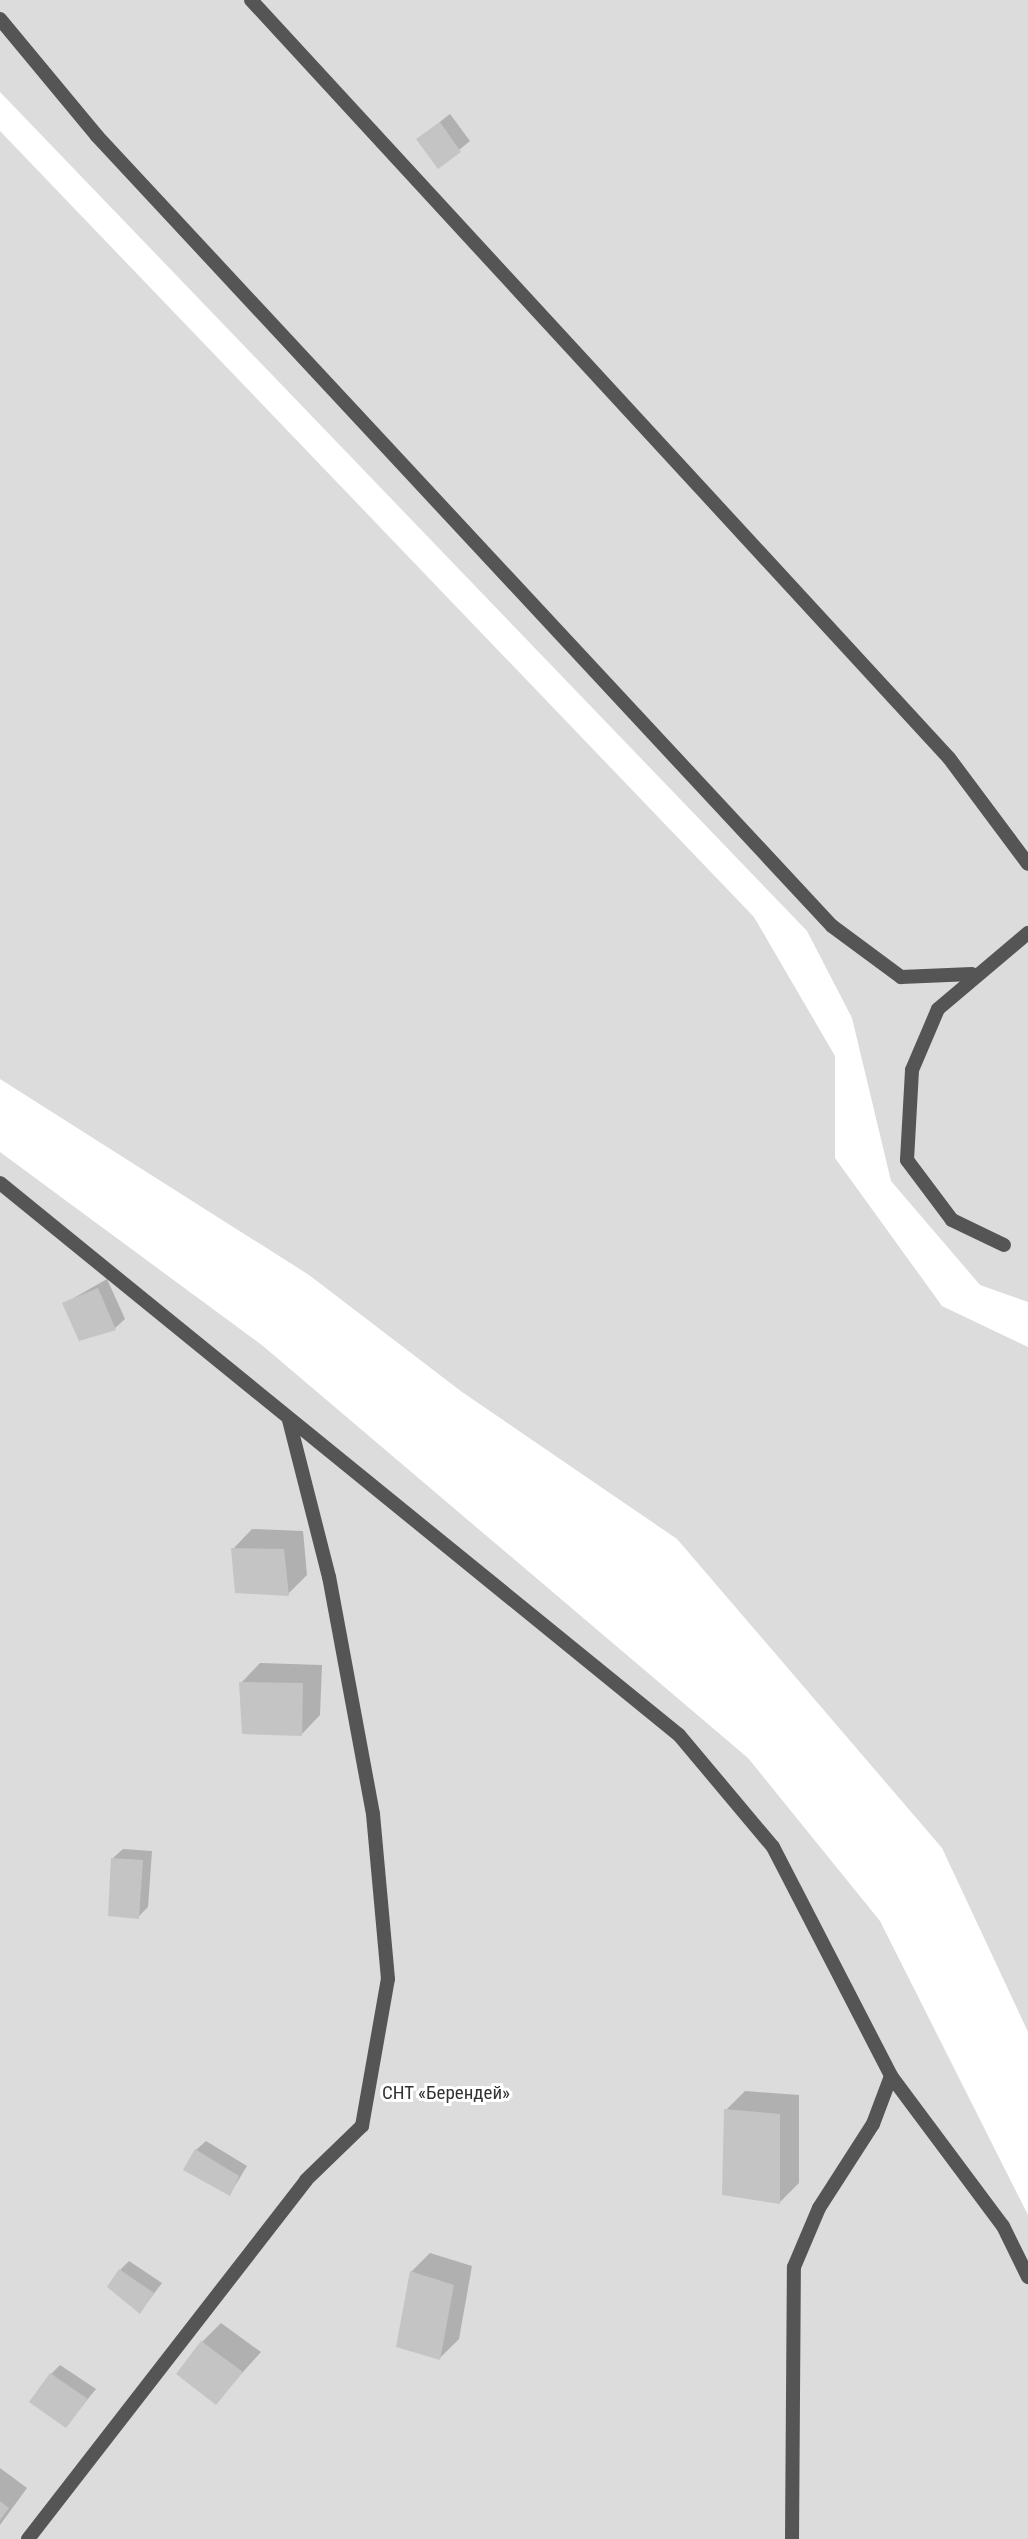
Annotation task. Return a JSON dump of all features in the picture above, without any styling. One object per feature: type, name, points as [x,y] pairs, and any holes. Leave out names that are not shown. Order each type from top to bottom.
[{"type":"lane","points":[[251,0],[949,758],[1028,864]]},
{"type":"lane","points":[[0,19],[97,136],[832,926],[901,977],[972,974]]},
{"type":"lane","points":[[1004,1245],[952,1220],[907,1160],[912,1070],[938,1009],[972,974],[1028,933]]},
{"type":"lane","points":[[0,1183],[679,1735],[773,1847],[891,2076],[1003,2226],[1028,2277]]},
{"type":"lane","points":[[28,2539],[306,2180],[362,2126],[388,1979],[373,1814],[329,1577],[289,1420]]},
{"type":"lane","points":[[792,2539],[794,2267],[819,2208],[873,2124],[891,2076]]},
{"type":"green space","points":[[0,0],[1028,0],[1028,1302],[980,1285],[891,1181],[852,1018],[807,931],[0,92]]},
{"type":"green space","points":[[0,131],[754,917],[835,1056],[835,1158],[942,1306],[1028,1347],[1028,2032],[942,1848],[677,1539],[462,1392],[309,1275],[0,1079]]},
{"type":"green space","name":"СНТ «Берендей»","points":[[0,1152],[263,1346],[748,1758],[880,1921],[1028,2215],[1028,2539],[0,2539]]},
{"type":"building","points":[[440,122],[461,152],[438,169],[416,139]]},
{"type":"building","points":[[98,1288],[116,1330],[79,1341],[62,1303]]},
{"type":"building","points":[[231,1548],[284,1549],[289,1596],[235,1593]]},
{"type":"building","points":[[239,1682],[303,1683],[302,1736],[242,1734]]},
{"type":"building","points":[[111,1858],[143,1860],[139,1919],[108,1916]]},
{"type":"building","points":[[724,2109],[780,2114],[780,2204],[722,2195]]},
{"type":"building","points":[[195,2149],[239,2176],[230,2196],[183,2170]]},
{"type":"building","points":[[119,2269],[154,2293],[140,2314],[107,2287]]},
{"type":"building","points":[[410,2271],[454,2285],[440,2360],[396,2347]]},
{"type":"building","points":[[201,2341],[243,2372],[216,2405],[176,2374]]},
{"type":"building","points":[[50,2373],[88,2399],[66,2428],[29,2402]]},
{"type":"building","points":[[0,2501],[9,2508],[0,2520]]}]
